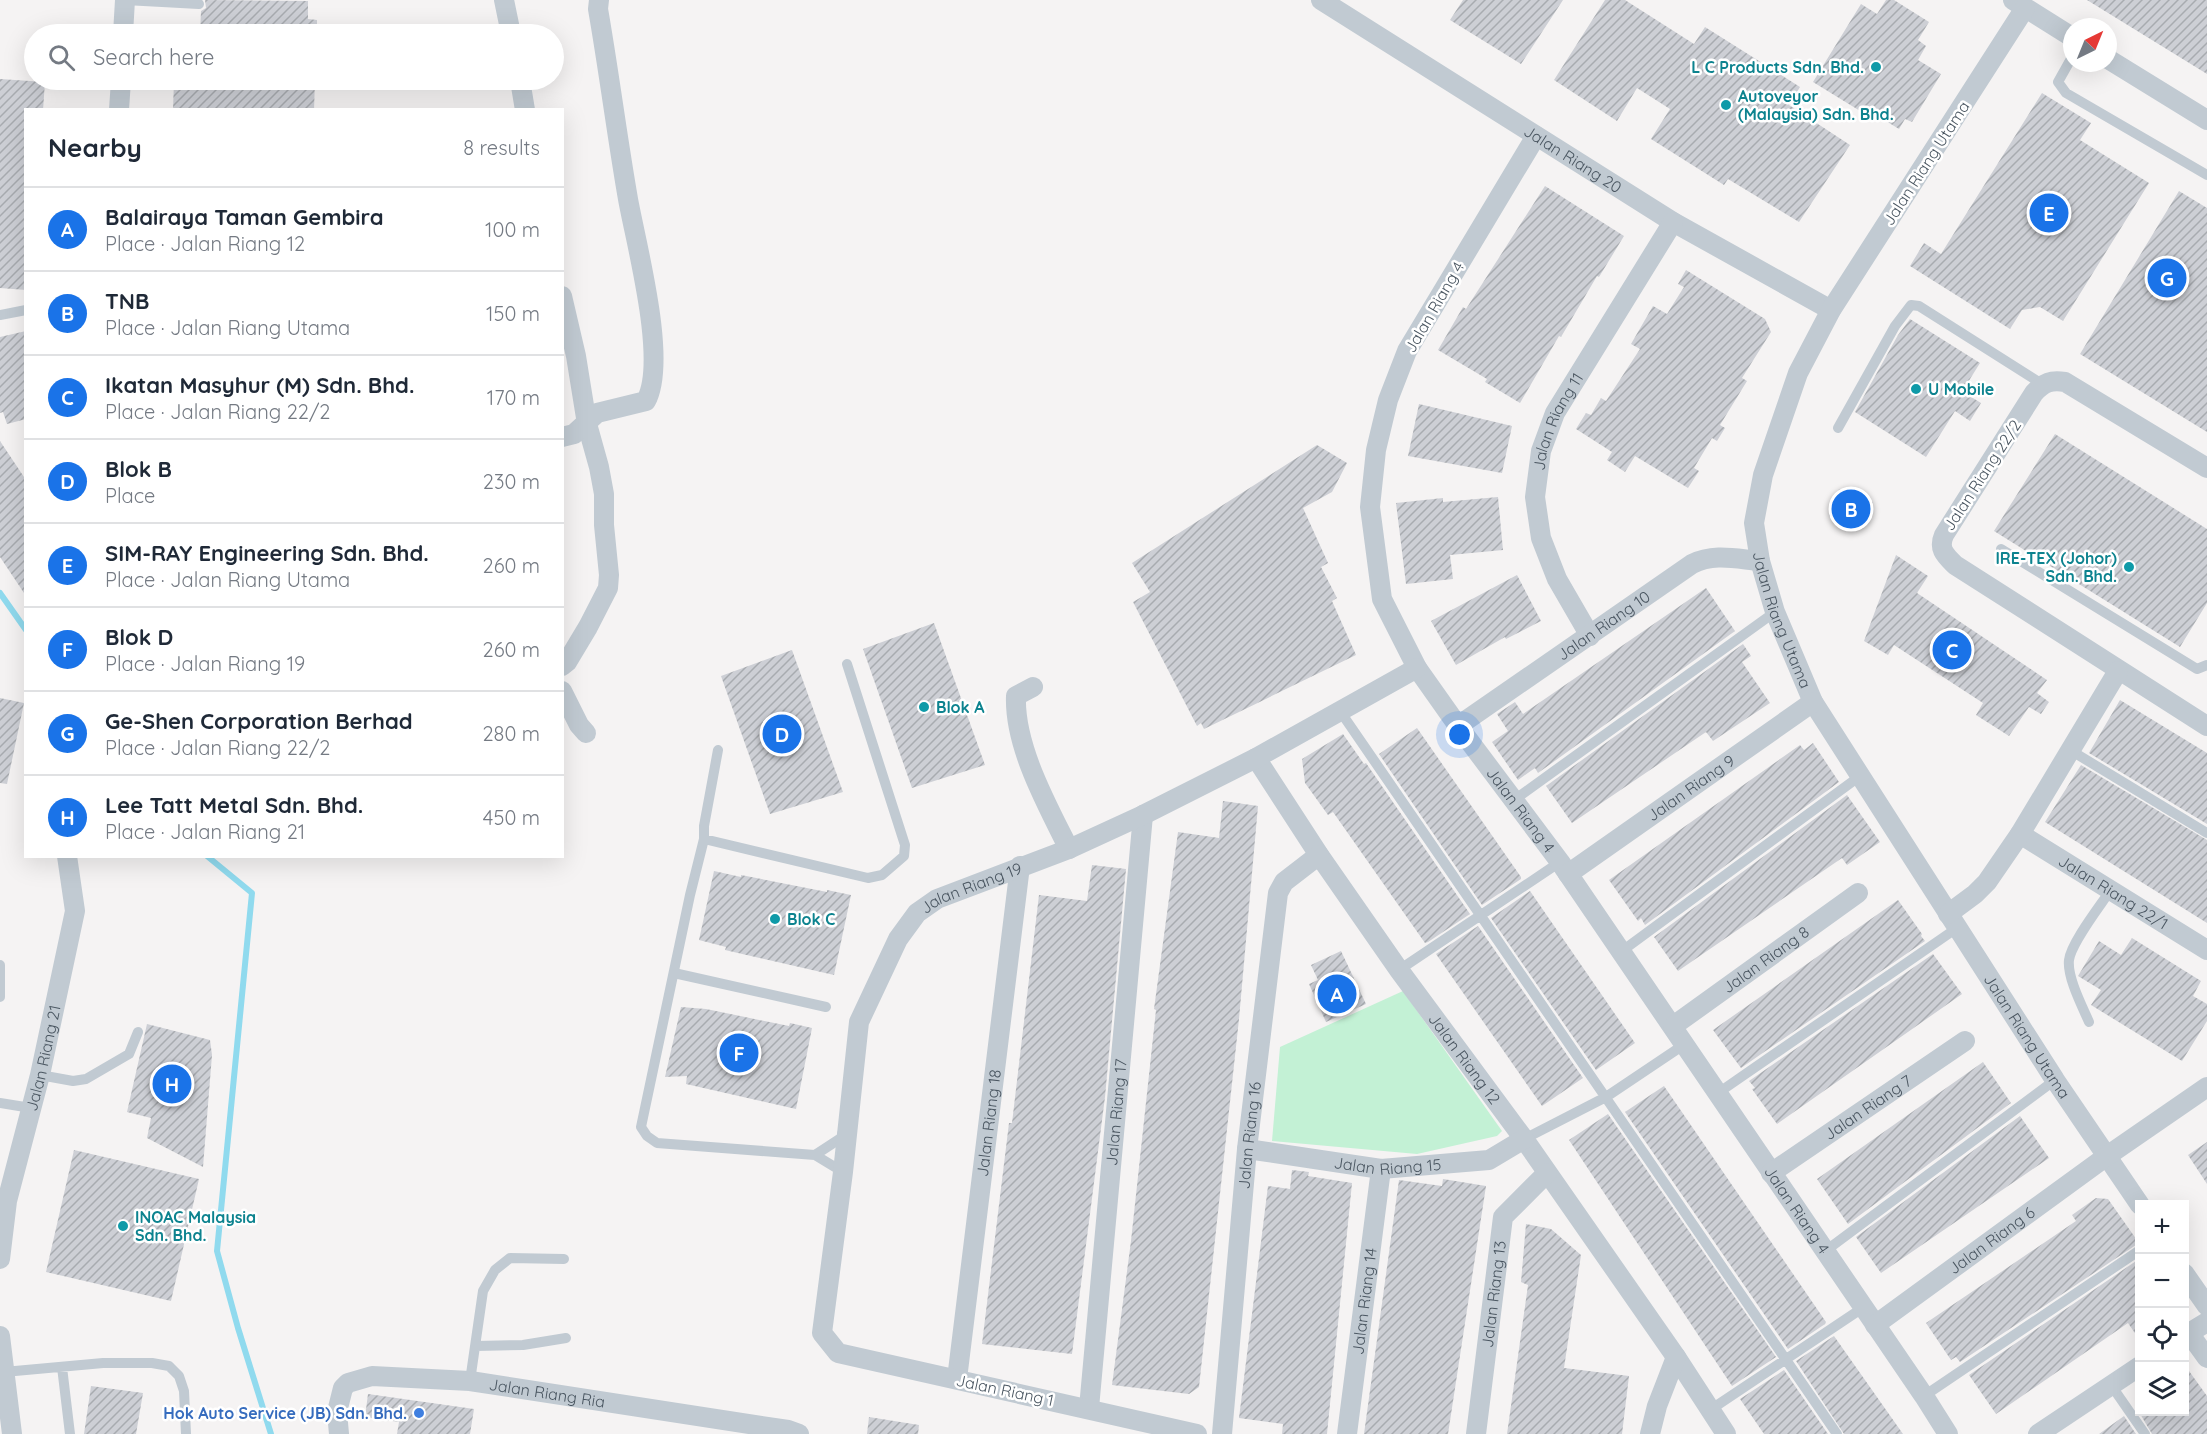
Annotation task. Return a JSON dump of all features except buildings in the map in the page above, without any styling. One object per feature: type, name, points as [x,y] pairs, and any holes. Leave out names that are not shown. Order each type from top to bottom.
[{"type":"street","points":[[124,24],[125,0]]},
{"type":"street","points":[[504,0],[509,24]]},
{"type":"street","points":[[564,436],[574,434],[597,413],[646,400],[650,393],[653,370],[650,307],[628,198],[598,9],[599,0]]},
{"type":"street","name":"Jalan Riang 20","points":[[1321,0],[1673,222],[1831,310]]},
{"type":"street","points":[[2019,4],[2063,31]]},
{"type":"street","name":"Jalan Riang Utama","points":[[2019,4],[1831,310],[1798,373],[1763,475],[1754,523],[1760,561],[1775,612],[1813,702],[2055,1080],[2136,1200]]},
{"type":"street","points":[[2117,64],[2206,116]]},
{"type":"street","points":[[119,108],[120,90]]},
{"type":"street","points":[[522,90],[525,108]]},
{"type":"street","name":"Jalan Riang 4","points":[[1536,136],[1407,351],[1388,400],[1376,450],[1370,507],[1382,598],[1417,668],[1515,800],[1622,951],[1948,1434]]},
{"type":"street","name":"Jalan Riang 11","points":[[1590,636],[1557,579],[1541,538],[1535,497],[1541,451],[1554,413],[1673,222]]},
{"type":"street","points":[[564,664],[588,627],[608,588],[609,575],[604,525],[604,494],[586,424],[565,322]]},
{"type":"street","points":[[2042,384],[2052,380],[2065,382],[2207,468]]},
{"type":"street","name":"Jalan Riang 22/2","points":[[2042,384],[1944,535],[1940,547],[1942,552],[1955,565],[2207,726]]},
{"type":"street","name":"Jalan Riang 10","points":[[1458,726],[1692,564],[1704,558],[1716,557],[1760,561]]},
{"type":"street","name":"Jalan Riang 19","points":[[822,1333],[843,1172],[859,1022],[907,924],[917,913],[938,899],[1069,849],[1143,815],[1256,758],[1417,668]]},
{"type":"street","points":[[1953,921],[1987,882],[2020,834],[2118,671]]},
{"type":"street","points":[[1033,687],[1016,696],[1015,714],[1029,761],[1069,849]]},
{"type":"street","points":[[564,695],[579,725],[586,733]]},
{"type":"street","name":"Jalan Riang 9","points":[[1564,868],[1813,702]]},
{"type":"street","name":"Jalan Riang 12","points":[[1256,758],[1319,855],[1399,970],[1524,1139],[1676,1357],[1726,1434]]},
{"type":"street","name":"Jalan Riang 17","points":[[1089,1408],[1143,815]]},
{"type":"street","name":"Jalan Riang 22/1","points":[[2020,834],[2207,950]]},
{"type":"street","name":"Jalan Riang 16","points":[[1222,1434],[1247,1149],[1278,893],[1284,882],[1319,855]]},
{"type":"street","name":"Jalan Riang 21","points":[[0,1259],[7,1202],[40,1075],[75,911],[67,858]]},
{"type":"street","name":"Jalan Riang 18","points":[[957,1380],[1020,866]]},
{"type":"street","name":"Jalan Riang 8","points":[[1673,1026],[1858,893]]},
{"type":"street","name":"Jalan Riang 7","points":[[1771,1173],[1965,1041]]},
{"type":"street","name":"Jalan Riang 6","points":[[1875,1324],[2207,1086]]},
{"type":"street","name":"Jalan Riang 15","points":[[1247,1149],[1381,1169],[1489,1160],[1524,1139]]},
{"type":"street","name":"Jalan Riang 14","points":[[1347,1434],[1381,1169]]},
{"type":"street","name":"Jalan Riang 13","points":[[1476,1434],[1503,1217],[1547,1173]]},
{"type":"street","points":[[2189,1280],[2207,1306]]},
{"type":"street","points":[[2189,1334],[2207,1322]]},
{"type":"street","name":"Jalan Riang 1","points":[[822,1333],[838,1353],[858,1359],[1089,1408],[1197,1434]]},
{"type":"street","points":[[0,1336],[12,1434]]},
{"type":"street","points":[[2189,1337],[2207,1358]]},
{"type":"street","points":[[1650,1434],[1657,1406],[1676,1357]]},
{"type":"street","points":[[2038,1434],[2135,1369]]},
{"type":"street","name":"Jalan Riang Ria","points":[[339,1434],[337,1412],[343,1388],[348,1383],[372,1376],[470,1381],[788,1430],[799,1434]]},
{"type":"lane","points":[[125,0],[199,4]]},
{"type":"lane","points":[[2064,72],[2058,82],[2067,93],[2207,175]]},
{"type":"lane","points":[[1838,428],[1895,326],[1911,305],[1920,306],[2042,384]]},
{"type":"lane","points":[[0,315],[24,310]]},
{"type":"lane","points":[[2001,549],[2197,669],[2207,665]]},
{"type":"lane","points":[[1515,800],[1775,612]]},
{"type":"lane","points":[[704,839],[868,878],[882,874],[904,856],[905,845],[847,664]]},
{"type":"lane","points":[[1340,711],[1837,1434]]},
{"type":"lane","points":[[718,750],[704,826],[704,839],[641,1127],[647,1136],[657,1143],[815,1155],[843,1172]]},
{"type":"lane","points":[[2070,750],[2207,832]]},
{"type":"lane","points":[[1622,951],[1860,776]]},
{"type":"lane","points":[[1399,970],[1479,916],[1564,868]]},
{"type":"lane","points":[[2089,1022],[2072,978],[2069,958],[2110,891]]},
{"type":"lane","points":[[1718,1093],[1953,921]]},
{"type":"lane","points":[[0,964],[0,997]]},
{"type":"lane","points":[[674,974],[826,1007]]},
{"type":"lane","points":[[40,1075],[73,1081],[86,1079],[129,1054],[138,1032]]},
{"type":"lane","points":[[1524,1139],[1606,1097],[1685,1044]]},
{"type":"lane","points":[[1824,1252],[2055,1080]]},
{"type":"lane","points":[[0,1103],[31,1108]]},
{"type":"lane","points":[[815,1155],[841,1138],[848,1112]]},
{"type":"lane","points":[[1924,1396],[2135,1253]]},
{"type":"lane","points":[[470,1381],[483,1291],[495,1270],[510,1258],[564,1259]]},
{"type":"lane","points":[[1710,1410],[1864,1307]]},
{"type":"lane","points":[[476,1346],[523,1345],[566,1338]]},
{"type":"lane","points":[[4,1372],[103,1363],[152,1362],[169,1366],[179,1376],[184,1391],[186,1434]]},
{"type":"lane","points":[[62,1367],[70,1434]]},
{"type":"lane","points":[[2111,1385],[2145,1434]]},
{"type":"green space","points":[[1403,991],[1502,1131],[1497,1136],[1417,1154],[1272,1141],[1280,1047]]},
{"type":"waterway","points":[[0,593],[24,627]]},
{"type":"waterway","points":[[209,858],[252,893],[217,1251],[271,1434]]},
{"type":"place","name":"L C Products Sdn. Bhd.","points":[[1876,67]]},
{"type":"place","name":"Autoveyor (Malaysia) Sdn. Bhd.","points":[[1726,105]]},
{"type":"place","name":"SIM-RAY Engineering Sdn. Bhd.","points":[[2049,213]]},
{"type":"place","name":"Ge-Shen Corporation Berhad","points":[[2167,278]]},
{"type":"place","name":"U Mobile","points":[[1916,389]]},
{"type":"place","name":"TNB","points":[[1851,509]]},
{"type":"place","name":"IRE-TEX (Johor) Sdn. Bhd.","points":[[2129,567]]},
{"type":"place","name":"Ikatan Masyhur (M) Sdn. Bhd.","points":[[1952,650]]},
{"type":"place","name":"Blok A","points":[[924,707]]},
{"type":"place","name":"Blok B","points":[[782,734]]},
{"type":"place","name":"Blok C","points":[[775,919]]},
{"type":"place","name":"Balairaya Taman Gembira","points":[[1337,994]]},
{"type":"place","name":"Blok D","points":[[739,1053]]},
{"type":"place","name":"Lee Tatt Metal Sdn. Bhd.","points":[[172,1084]]},
{"type":"place","name":"INOAC Malaysia Sdn. Bhd.","points":[[123,1226]]},
{"type":"place","name":"Hok Auto Service (JB) Sdn. Bhd.","points":[[419,1413]]}]
